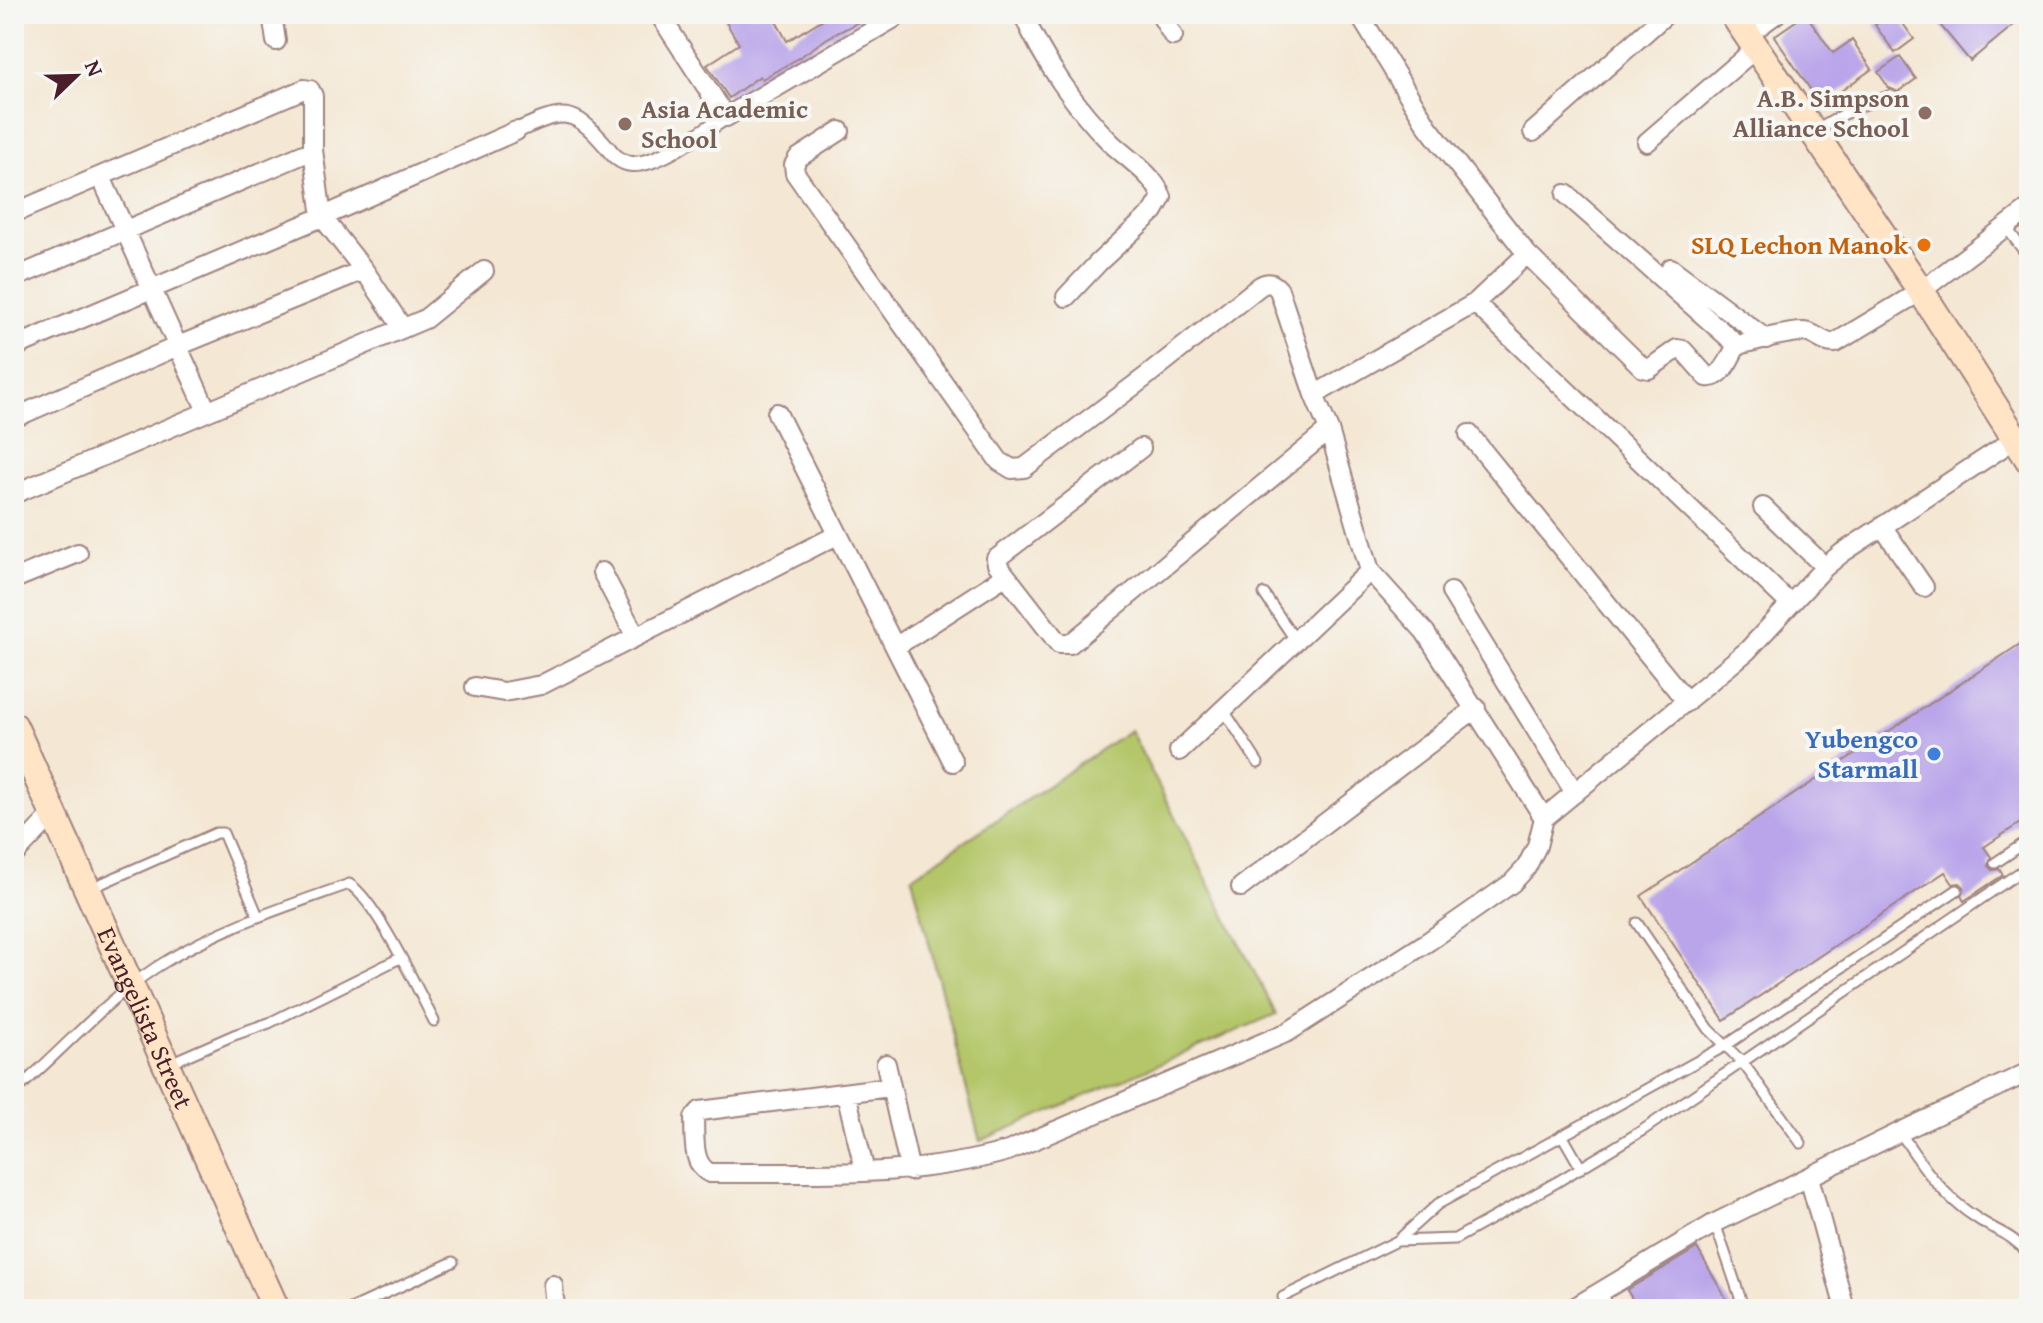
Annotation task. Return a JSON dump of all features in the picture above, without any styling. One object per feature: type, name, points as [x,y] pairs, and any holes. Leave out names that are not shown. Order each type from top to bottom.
[{"type":"main road","points":[[1745,32],[1815,131],[2022,449]]},
{"type":"main road","name":"Evangelista Street","points":[[14,726],[276,1309]]},
{"type":"street","points":[[272,14],[276,41]]},
{"type":"street","points":[[14,347],[544,119],[574,115],[616,158],[630,164],[645,162],[901,14]]},
{"type":"street","points":[[1023,14],[1066,89],[1110,142],[1157,184],[1162,197],[1154,211],[1066,297]]},
{"type":"street","points":[[1160,14],[1173,36]]},
{"type":"street","points":[[1359,14],[1428,127],[1527,254],[1643,368],[1649,369],[1677,349],[1683,350],[1707,377],[1713,378],[1720,374],[1737,345],[1808,332],[1825,343],[1835,343],[1921,291],[2029,209]]},
{"type":"street","points":[[1533,132],[1666,14]]},
{"type":"street","points":[[1647,142],[1745,32],[1776,14]]},
{"type":"street","points":[[664,16],[726,117]]},
{"type":"street","points":[[14,213],[304,89],[310,90],[313,96],[313,150],[322,217],[364,270],[402,327]]},
{"type":"street","points":[[840,131],[798,158],[794,165],[795,173],[999,461],[1012,469],[1024,468],[1266,282],[1273,284],[1279,290],[1329,430],[1370,571],[1425,632],[1544,818]]},
{"type":"street","points":[[14,278],[313,150]]},
{"type":"street","points":[[101,177],[207,411]]},
{"type":"street","points":[[1566,194],[1737,345]]},
{"type":"street","points":[[1314,395],[1475,303],[1527,254]]},
{"type":"street","points":[[1671,268],[1766,339]]},
{"type":"street","points":[[14,418],[178,346],[364,270]]},
{"type":"street","points":[[14,494],[425,319],[484,271]]},
{"type":"street","points":[[1475,303],[1790,604]]},
{"type":"street","points":[[777,413],[953,762]]},
{"type":"street","points":[[1141,448],[999,555],[997,564],[1005,576],[1059,644],[1070,644],[1329,430]]},
{"type":"street","points":[[1469,434],[1687,702]]},
{"type":"street","points":[[890,1087],[700,1111],[694,1118],[697,1161],[703,1170],[710,1173],[910,1171],[971,1162],[1008,1151],[1288,1032],[1512,883],[1526,868],[1537,846],[1544,818],[1747,651],[1825,567],[1882,526],[2022,449]]},
{"type":"street","points":[[1763,507],[1825,567]]},
{"type":"street","points":[[1882,526],[1924,587]]},
{"type":"street","points":[[475,687],[504,692],[541,685],[837,535]]},
{"type":"street","points":[[14,579],[78,553]]},
{"type":"street","points":[[1179,751],[1370,571]]},
{"type":"street","points":[[602,572],[636,637]]},
{"type":"street","points":[[895,647],[1005,576]]},
{"type":"street","points":[[1451,592],[1575,793]]},
{"type":"street","points":[[1241,887],[1476,708]]},
{"type":"street","points":[[14,855],[53,814]]},
{"type":"street","points":[[886,1064],[910,1171]]},
{"type":"street","points":[[1572,1309],[1715,1223],[2029,1072]]},
{"type":"street","points":[[846,1093],[865,1172]]},
{"type":"street","points":[[1809,1177],[1845,1309]]},
{"type":"street","points":[[553,1285],[555,1309]]},
{"type":"lane","points":[[1815,131],[1853,109],[1891,95]]},
{"type":"lane","points":[[2006,227],[2029,258]]},
{"type":"lane","points":[[1264,594],[1296,641]]},
{"type":"lane","points":[[1223,709],[1258,763]]},
{"type":"lane","points":[[89,889],[216,833],[223,833],[258,916]]},
{"type":"lane","points":[[1995,863],[2029,840]]},
{"type":"lane","points":[[1397,1241],[1455,1239],[1581,1168],[1743,1063],[2029,866]]},
{"type":"lane","points":[[14,1092],[133,986],[167,960],[258,916],[349,884],[358,889],[434,1021]]},
{"type":"lane","points":[[1283,1297],[1397,1241],[1438,1204],[1725,1046],[1957,890]]},
{"type":"lane","points":[[1637,923],[1709,1029],[1743,1063],[1801,1143]]},
{"type":"lane","points":[[167,1064],[269,1023],[400,958]]},
{"type":"lane","points":[[1900,1132],[1930,1176],[1952,1200],[1980,1220],[2013,1237],[2029,1254]]},
{"type":"lane","points":[[1562,1135],[1581,1168]]},
{"type":"lane","points":[[1715,1223],[1744,1309]]},
{"type":"lane","points":[[351,1309],[453,1262]]},
{"type":"lane","points":[[1602,1291],[1609,1309]]},
{"type":"green space","points":[[1130,730],[1276,1014],[980,1141],[912,877]]},
{"type":"building","points":[[721,14],[772,14],[787,41],[823,19],[821,14],[875,14],[829,37],[762,79],[760,76],[729,98],[707,65],[739,44]]},
{"type":"building","points":[[1806,14],[1833,53],[1852,40],[1872,69],[1821,105],[1774,36]]},
{"type":"building","points":[[1890,14],[1896,14],[1914,39],[1895,53],[1875,25]]},
{"type":"building","points":[[1931,14],[2027,14],[1970,61]]},
{"type":"building","points":[[1900,57],[1916,79],[1898,92],[1889,88],[1878,72]]},
{"type":"building","name":"Yubengco Starmall","points":[[2029,638],[2029,817],[1984,847],[1991,857],[1988,866],[1992,870],[1999,869],[2003,875],[1964,901],[1961,896],[1964,887],[1960,883],[1953,884],[1945,872],[1724,1020],[1641,896]]},
{"type":"building","points":[[1697,1248],[1732,1309],[1638,1309],[1627,1290]]},
{"type":"place","name":"A.B. Simpson Alliance School","points":[[1925,113]]},
{"type":"place","name":"Asia Academic School","points":[[625,124]]},
{"type":"place","name":"SLQ Lechon Manok","points":[[1924,245]]},
{"type":"place","name":"Yubengco Starmall","points":[[1934,754]]}]
